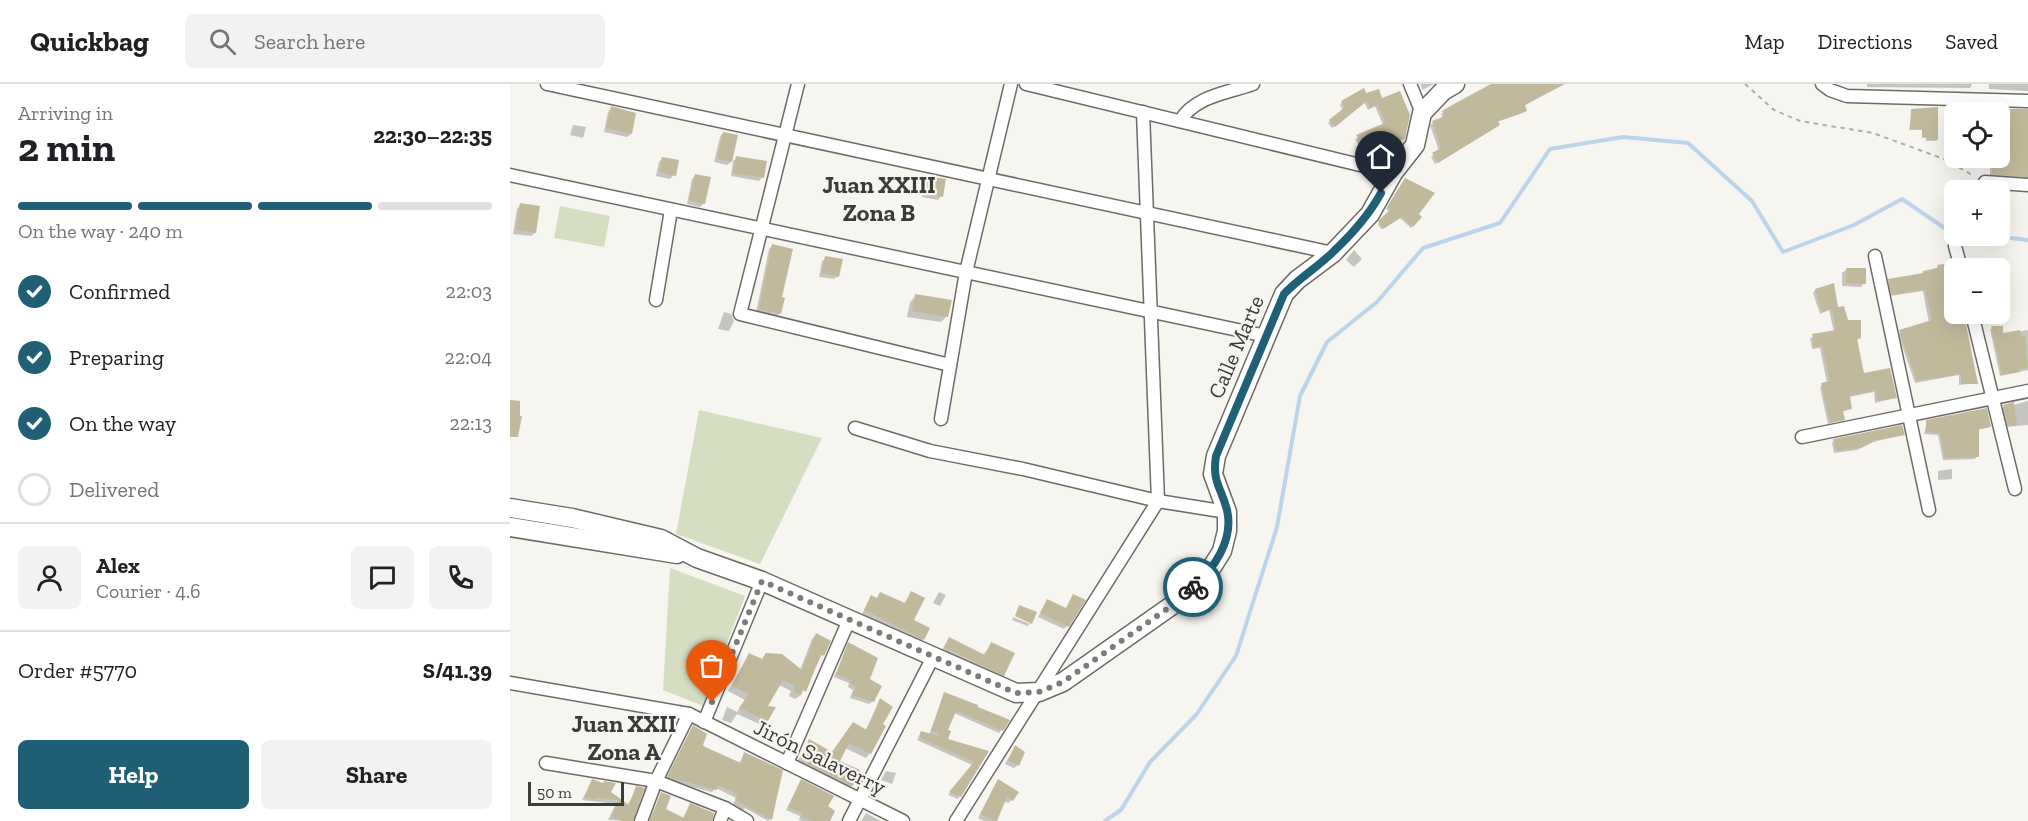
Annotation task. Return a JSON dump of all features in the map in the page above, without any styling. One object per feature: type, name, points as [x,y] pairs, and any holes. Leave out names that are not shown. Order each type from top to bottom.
[{"type":"street","points":[[547,84],[1333,253]]},
{"type":"street","points":[[798,84],[740,315],[950,365]]},
{"type":"street","points":[[941,419],[966,272],[1011,84]]},
{"type":"street","points":[[1026,84],[1393,173]]},
{"type":"street","points":[[1180,121],[1187,109],[1203,100],[1253,84]]},
{"type":"street","points":[[1410,84],[1422,113],[1443,91],[1455,84]]},
{"type":"street","points":[[1823,85],[1847,96],[2028,101]]},
{"type":"street","points":[[956,821],[1158,501],[1143,112]]},
{"type":"street","name":"Calle Marte","points":[[1227,512],[1213,474],[1216,456],[1284,294],[1297,280],[1333,253],[1370,214],[1393,173],[1415,145],[1422,113]]},
{"type":"street","points":[[510,175],[1266,336]]},
{"type":"street","points":[[2010,184],[2028,185]]},
{"type":"street","points":[[656,300],[671,210]]},
{"type":"street","points":[[1955,246],[1958,258]]},
{"type":"street","points":[[1875,256],[1907,416],[1929,510]]},
{"type":"street","points":[[1974,324],[2015,489]]},
{"type":"street","points":[[1802,437],[1993,400],[2028,391]]},
{"type":"street","points":[[510,508],[572,518],[661,539],[697,558],[762,581],[1016,693],[1039,692],[1063,682],[1174,604],[1207,575],[1222,551],[1227,512],[1158,501],[1023,469],[930,451],[855,428]]},
{"type":"street","points":[[510,527],[697,558]]},
{"type":"street","points":[[704,722],[762,581]]},
{"type":"street","points":[[787,764],[849,620]]},
{"type":"street","points":[[849,821],[933,657]]},
{"type":"street","name":"Jirón Salaverry","points":[[510,683],[689,714],[903,821]]},
{"type":"street","points":[[641,821],[656,781],[689,714]]},
{"type":"street","points":[[546,763],[656,781],[725,808],[747,821]]},
{"type":"street","points":[[720,821],[725,808]]},
{"type":"path","points":[[1744,84],[1774,110],[1791,117],[1873,133],[1944,159],[1981,180]]},
{"type":"green space","points":[[560,206],[610,216],[604,247],[554,238]]},
{"type":"green space","points":[[699,410],[822,438],[760,564],[676,534]]},
{"type":"green space","points":[[670,568],[745,596],[703,706],[663,690]]},
{"type":"building","points":[[1491,84],[1565,84],[1525,105],[1527,111],[1498,121],[1500,125],[1438,163],[1432,153],[1441,148],[1432,121],[1445,116],[1442,111]]},
{"type":"building","points":[[1364,88],[1366,93],[1379,89],[1382,98],[1400,91],[1410,115],[1405,139],[1394,144],[1396,150],[1386,156],[1380,144],[1367,153],[1356,135],[1385,123],[1378,105],[1370,108],[1367,101],[1335,127],[1329,120],[1345,107],[1341,101]]},
{"type":"building","points":[[611,106],[636,113],[632,134],[606,128]]},
{"type":"building","points":[[1938,107],[1938,140],[1927,140],[1927,137],[1922,137],[1922,129],[1910,129],[1911,109]]},
{"type":"building","points":[[2010,109],[2028,109],[2028,177],[1992,174],[1992,168],[2010,168]]},
{"type":"building","points":[[723,132],[738,135],[732,162],[717,159]]},
{"type":"building","points":[[736,156],[767,161],[764,178],[733,173]]},
{"type":"building","points":[[662,157],[679,160],[676,176],[659,172]]},
{"type":"building","points":[[695,174],[711,177],[705,204],[689,200]]},
{"type":"building","points":[[928,176],[946,179],[943,197],[925,194]]},
{"type":"building","points":[[1405,178],[1435,193],[1419,214],[1422,217],[1413,227],[1402,217],[1383,229],[1378,221],[1390,210],[1387,207]]},
{"type":"building","points":[[520,203],[540,206],[536,233],[516,230]]},
{"type":"building","points":[[772,244],[793,249],[782,297],[785,298],[781,314],[759,309]]},
{"type":"building","points":[[825,256],[843,259],[839,277],[822,273]]},
{"type":"building","points":[[1944,264],[1944,324],[1966,324],[1978,384],[1961,384],[1961,374],[1917,381],[1899,330],[1932,320],[1925,289],[1892,295],[1888,279],[1923,273],[1923,271],[1938,268],[1937,265]]},
{"type":"building","points":[[1846,268],[1866,268],[1866,284],[1846,283]]},
{"type":"building","points":[[1834,283],[1838,307],[1844,306],[1848,320],[1861,320],[1861,338],[1857,339],[1864,373],[1890,368],[1897,398],[1877,401],[1876,390],[1850,396],[1852,409],[1843,411],[1845,420],[1830,423],[1821,383],[1830,381],[1822,346],[1814,348],[1812,334],[1836,330],[1832,309],[1822,312],[1815,289]]},
{"type":"building","points":[[915,294],[952,300],[948,317],[912,311]]},
{"type":"building","points":[[1991,326],[2003,326],[2003,333],[2020,330],[2021,336],[2025,336],[2028,368],[2002,375]]},
{"type":"building","points":[[510,400],[520,401],[520,416],[522,416],[518,437],[510,437]]},
{"type":"building","points":[[2014,402],[2017,425],[2008,426],[2003,405]]},
{"type":"building","points":[[1987,408],[1991,427],[1979,429],[1979,457],[1945,458],[1940,433],[1926,432],[1926,420]]},
{"type":"building","points":[[1902,425],[1905,435],[1876,440],[1861,448],[1836,451],[1833,439]]},
{"type":"building","points":[[911,591],[925,598],[914,620],[930,628],[924,640],[864,610],[871,595],[877,598],[880,592],[905,603]]},
{"type":"building","points":[[1073,594],[1086,600],[1069,627],[1040,613],[1047,599],[1066,608]]},
{"type":"building","points":[[1019,605],[1037,612],[1032,624],[1015,616]]},
{"type":"building","points":[[816,633],[831,641],[824,656],[821,654],[806,692],[803,690],[801,695],[793,691],[795,686],[783,680],[768,706],[776,707],[768,721],[739,708],[749,694],[732,686],[749,653],[762,659],[766,653],[782,654],[802,670]]},
{"type":"building","points":[[949,637],[985,655],[991,642],[1015,653],[1004,676],[944,647]]},
{"type":"building","points":[[848,642],[878,658],[870,679],[882,686],[874,702],[852,695],[856,687],[850,683],[851,680],[836,674]]},
{"type":"building","points":[[944,692],[1010,720],[1003,731],[956,711],[948,730],[951,731],[948,739],[989,751],[961,797],[949,792],[974,762],[919,737],[921,731],[938,736],[939,733],[931,731]]},
{"type":"building","points":[[880,698],[893,707],[883,724],[886,726],[871,754],[849,743],[840,761],[860,770],[853,786],[808,764],[809,761],[801,757],[809,739],[832,752],[853,722],[867,730]]},
{"type":"building","points":[[693,725],[707,734],[703,745],[705,747],[741,763],[744,752],[783,770],[772,820],[735,800],[738,794],[718,785],[717,790],[667,777]]},
{"type":"building","points":[[1015,745],[1025,752],[1019,766],[1008,760]]},
{"type":"building","points":[[592,779],[603,783],[604,781],[616,783],[611,792],[629,805],[636,786],[645,788],[633,821],[622,821],[611,816],[618,800],[596,798],[595,800],[584,797]]},
{"type":"building","points":[[801,779],[834,796],[828,806],[835,811],[830,821],[813,821],[801,817],[802,813],[788,807]]},
{"type":"building","points":[[998,779],[1019,792],[1013,801],[1007,797],[997,821],[994,821],[980,814]]},
{"type":"building","points":[[661,792],[671,796],[666,809],[684,818],[690,803],[714,813],[712,821],[650,821]]},
{"type":"waterway","points":[[1105,821],[1121,810],[1150,762],[1196,715],[1236,656],[1277,527],[1300,396],[1327,342],[1377,302],[1423,248],[1500,223],[1550,149],[1623,137],[1688,143],[1752,201],[1783,252],[1854,225],[1902,199],[1944,228]]},
{"type":"waterway","points":[[2010,238],[2028,240]]},
{"type":"way so far","points":[[712,702],[762,581],[1016,693],[1039,692],[1063,682],[1174,604],[1193,587]]},
{"type":"district","name":"Juan XXIII Zona B","points":[[879,198]]},
{"type":"district","name":"Juan XXII Zona A","points":[[624,737]]},
{"type":"route","points":[[1193,587],[1207,575],[1222,551],[1227,531],[1227,512],[1213,474],[1216,456],[1284,294],[1297,280],[1333,253],[1370,214],[1381,193]]}]
